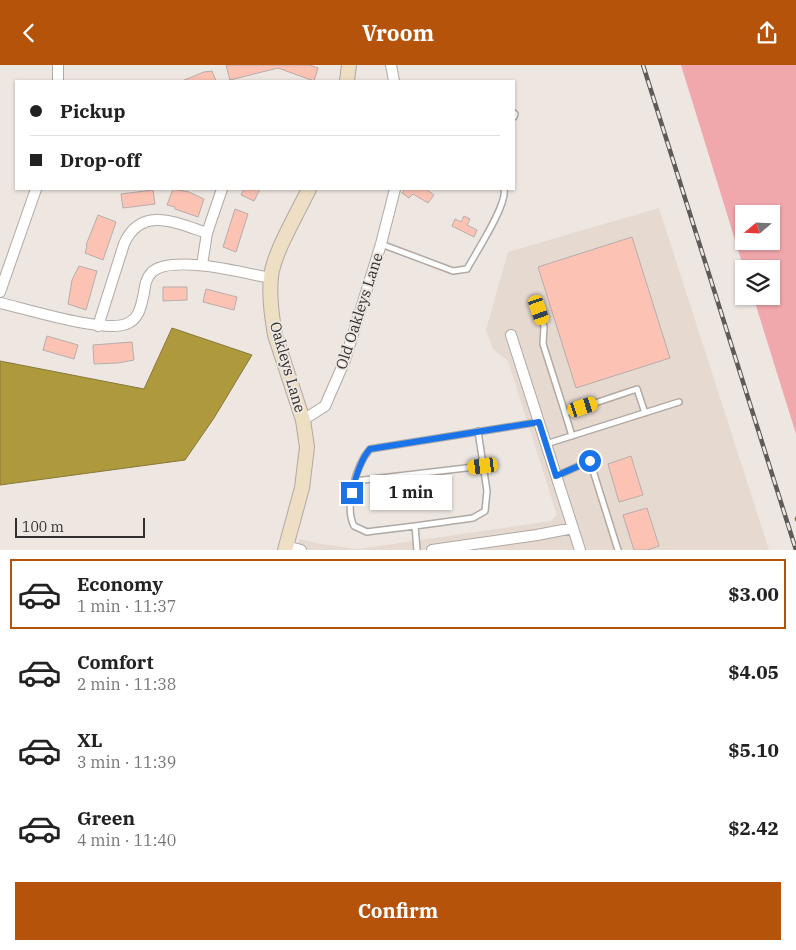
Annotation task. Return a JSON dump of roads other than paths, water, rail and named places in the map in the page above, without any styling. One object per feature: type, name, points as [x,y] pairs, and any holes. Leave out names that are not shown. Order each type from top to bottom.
[{"type":"street","points":[[58,65],[58,80]]},
{"type":"street","points":[[347,80],[349,65]]},
{"type":"street","points":[[391,65],[394,80]]},
{"type":"street","points":[[0,292],[36,190]]},
{"type":"street","points":[[202,265],[207,233],[222,190]]},
{"type":"street","name":"Oakleys Lane","points":[[286,548],[305,474],[307,447],[303,420],[275,335],[270,278],[277,255],[309,190]]},
{"type":"street","name":"Old Oakleys Lane","points":[[303,420],[325,406],[345,360],[381,244],[395,190]]},
{"type":"street","points":[[98,326],[124,244],[135,228],[150,220],[163,219],[207,233]]},
{"type":"street","points":[[0,303],[98,326],[124,325],[134,319],[141,307],[148,276],[157,269],[168,265],[202,265],[270,278]]},
{"type":"street","points":[[511,335],[580,550]]},
{"type":"street","points":[[432,550],[573,528]]},
{"type":"street","points":[[286,548],[301,550]]},
{"type":"lane","points":[[381,244],[453,271],[467,269],[495,219],[505,194],[504,190]]},
{"type":"lane","points":[[539,310],[544,327],[544,344],[572,436]]},
{"type":"lane","points":[[565,413],[637,389],[645,413]]},
{"type":"lane","points":[[546,444],[679,402]]},
{"type":"lane","points":[[478,431],[487,491],[485,511],[473,518],[374,531],[360,530],[354,526],[351,520],[350,506],[355,481],[370,449],[478,431],[539,422]]},
{"type":"lane","points":[[556,476],[590,461],[618,550]]},
{"type":"lane","points":[[355,481],[483,466]]},
{"type":"lane","points":[[415,525],[417,550]]},
{"type":"railway","points":[[643,65],[796,550]]}]
